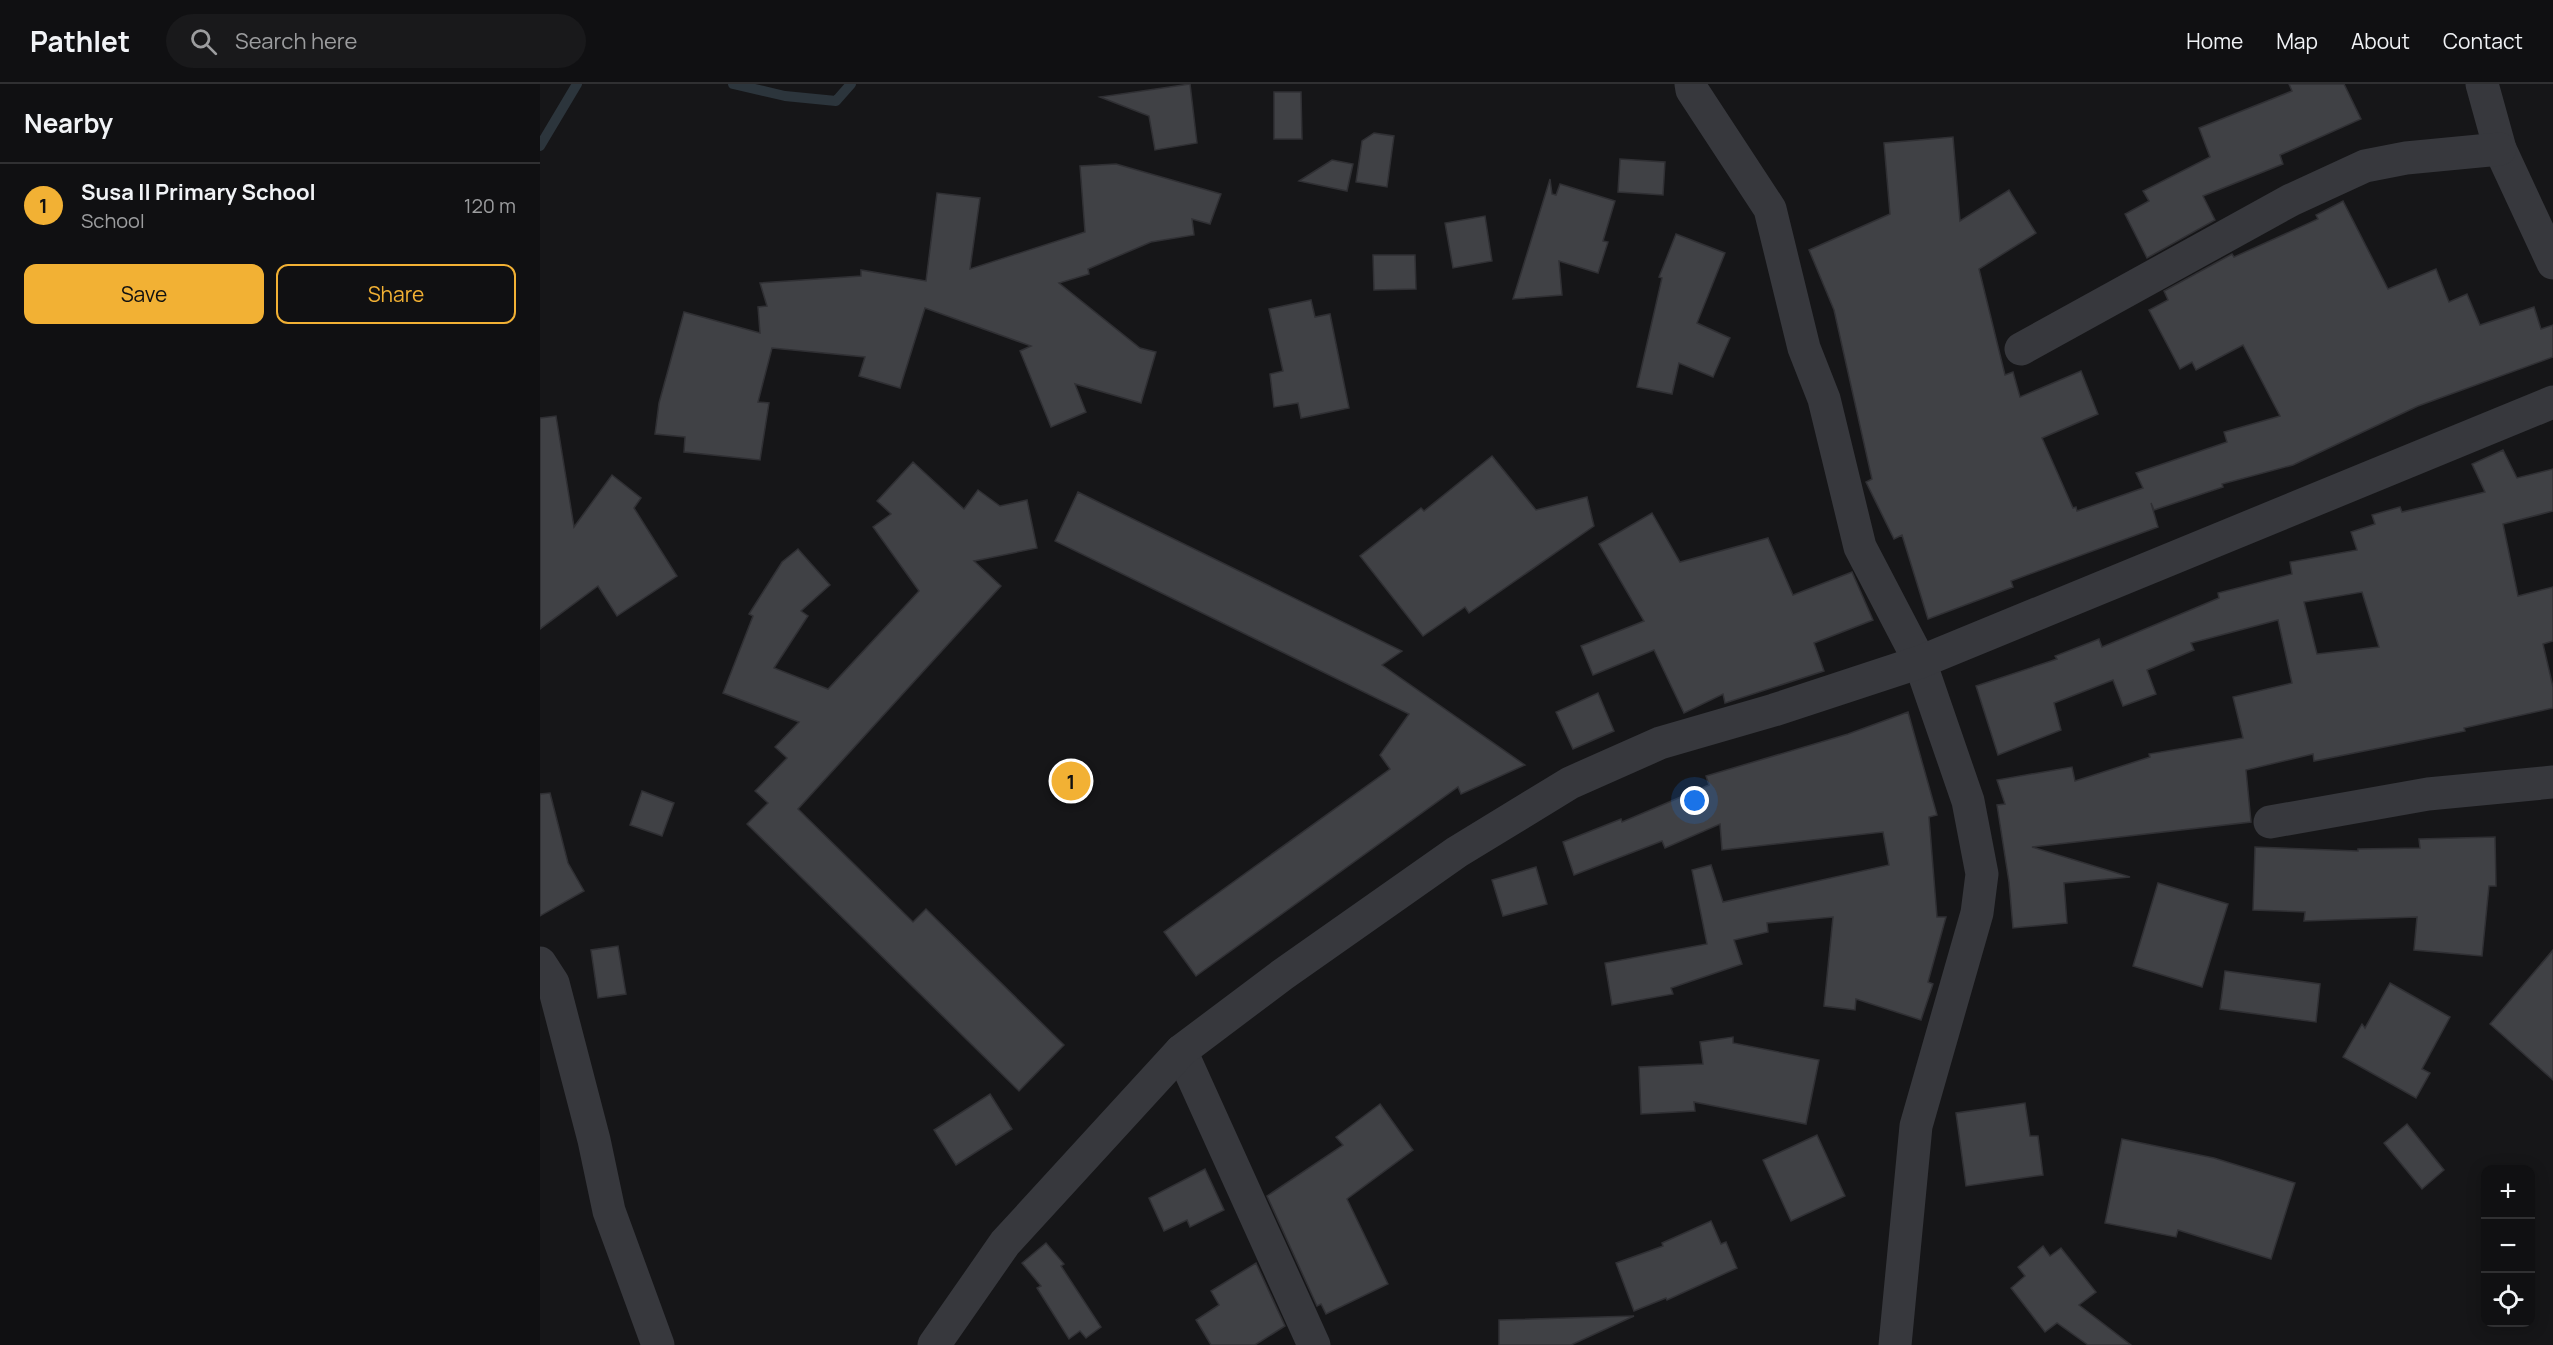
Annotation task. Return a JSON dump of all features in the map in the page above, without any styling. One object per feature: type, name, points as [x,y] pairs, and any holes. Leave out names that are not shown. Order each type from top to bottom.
[{"type":"street","points":[[1691,84],[1692,90],[1770,208],[1804,348],[1827,410],[1860,547],[1920,662],[1968,801],[1982,874],[1977,913],[1916,1126],[1895,1345]]},
{"type":"street","points":[[2482,84],[2500,149],[2553,263]]},
{"type":"street","points":[[2022,349],[2291,200],[2365,166],[2406,158],[2500,149]]},
{"type":"street","points":[[934,1345],[1005,1243],[1181,1051],[1282,975],[1457,852],[1570,783],[1660,743],[1774,710],[1920,662],[2553,402]]},
{"type":"street","points":[[2270,822],[2428,794],[2553,782]]},
{"type":"street","points":[[540,963],[553,983],[594,1140],[609,1211],[658,1345]]},
{"type":"street","points":[[1181,1051],[1314,1345]]},
{"type":"building","points":[[1190,84],[1197,143],[1155,150],[1149,116],[1100,97]]},
{"type":"building","points":[[2289,84],[2344,84],[2361,119],[2280,155],[2283,164],[2203,196],[2215,220],[2147,258],[2125,214],[2149,201],[2143,191],[2210,157],[2199,128],[2292,91]]},
{"type":"building","points":[[1274,92],[1301,92],[1302,139],[1274,139]]},
{"type":"building","points":[[1374,133],[1394,136],[1387,187],[1356,182],[1362,141]]},
{"type":"building","points":[[1953,137],[1960,221],[2009,190],[2036,233],[1979,269],[2005,375],[2013,372],[2020,397],[2081,371],[2098,414],[2042,438],[2073,508],[2076,507],[2077,511],[2143,488],[2136,473],[2227,442],[2224,432],[2280,416],[2243,345],[2196,370],[2192,362],[2180,369],[2149,310],[2168,300],[2164,291],[2232,254],[2234,257],[2318,219],[2316,215],[2343,201],[2388,289],[2436,269],[2449,302],[2467,294],[2480,325],[2534,307],[2541,329],[2553,325],[2553,357],[2418,406],[2293,465],[2222,484],[2223,487],[2154,510],[2151,503],[2158,527],[2011,581],[2013,587],[1928,619],[1902,535],[1894,539],[1866,482],[1872,479],[1834,310],[1809,250],[1890,214],[1884,143]]},
{"type":"building","points":[[1620,159],[1665,162],[1663,195],[1618,192]]},
{"type":"building","points":[[1332,160],[1353,164],[1347,191],[1299,181]]},
{"type":"building","points":[[1116,164],[1221,194],[1210,224],[1192,219],[1194,235],[1151,242],[1088,269],[1089,274],[1059,283],[1140,348],[1156,352],[1141,403],[1075,384],[1086,412],[1051,427],[1020,351],[1031,346],[925,308],[900,388],[859,376],[865,357],[772,348],[758,402],[769,403],[760,460],[684,452],[685,437],[655,434],[659,403],[684,312],[760,333],[758,307],[767,306],[760,283],[861,276],[861,270],[926,281],[937,193],[980,198],[970,269],[1085,232],[1080,166]]},
{"type":"building","points":[[1550,179],[1552,194],[1556,195],[1560,184],[1615,201],[1603,241],[1608,242],[1598,273],[1559,261],[1562,295],[1513,299]]},
{"type":"building","points":[[1485,216],[1492,261],[1453,268],[1445,223]]},
{"type":"building","points":[[1676,234],[1725,253],[1697,323],[1730,338],[1713,377],[1679,363],[1672,394],[1637,387],[1662,278],[1659,277]]},
{"type":"building","points":[[1373,255],[1415,255],[1416,289],[1374,290]]},
{"type":"building","points":[[1311,300],[1315,317],[1330,314],[1349,408],[1301,418],[1298,403],[1274,407],[1270,374],[1283,371],[1269,309]]},
{"type":"building","points":[[556,416],[574,527],[612,475],[641,498],[634,508],[677,576],[617,616],[598,586],[540,629],[540,418]]},
{"type":"building","points":[[2503,450],[2517,478],[2553,469],[2553,511],[2503,524],[2518,596],[2553,587],[2553,641],[2543,644],[2553,687],[2553,708],[2464,728],[2465,731],[2314,761],[2313,754],[2246,770],[2251,822],[2032,847],[2130,877],[2064,883],[2067,923],[2013,928],[2009,882],[1997,805],[2005,804],[1997,780],[2072,767],[2075,781],[2150,757],[2149,754],[2243,738],[2233,697],[2292,683],[2278,620],[2191,643],[2194,650],[2147,670],[2156,694],[2123,706],[2113,680],[2054,703],[2061,730],[1998,755],[1976,686],[2057,659],[2055,656],[2099,639],[2102,647],[2219,598],[2218,593],[2292,574],[2290,562],[2357,550],[2351,532],[2375,524],[2372,515],[2400,507],[2402,512],[2485,492],[2472,464]],"holes":[[[2362,592],[2379,647],[2317,654],[2304,602]]]},
{"type":"building","points":[[1492,456],[1536,510],[1587,497],[1594,526],[1469,613],[1465,607],[1423,636],[1360,556],[1421,508],[1424,511]]},
{"type":"building","points":[[913,462],[964,509],[978,490],[1000,506],[1027,500],[1037,548],[974,561],[1001,586],[798,809],[913,922],[926,909],[1064,1045],[1019,1091],[747,824],[768,803],[755,791],[787,758],[775,747],[799,722],[723,693],[753,616],[749,614],[782,562],[798,549],[830,585],[801,611],[808,616],[774,668],[828,689],[919,591],[873,527],[891,514],[877,501]]},
{"type":"building","points":[[1078,492],[1402,651],[1382,665],[1525,765],[1461,794],[1458,787],[1196,976],[1164,932],[1390,769],[1380,755],[1409,714],[1055,541]]},
{"type":"building","points":[[1652,513],[1680,562],[1768,538],[1793,595],[1852,572],[1873,620],[1814,643],[1824,671],[1725,703],[1723,694],[1684,713],[1654,650],[1593,675],[1581,646],[1644,621],[1599,544]]},
{"type":"building","points":[[1598,693],[1614,731],[1573,749],[1556,712]]},
{"type":"building","points":[[1908,712],[1937,815],[1929,817],[1937,917],[1946,917],[1928,982],[1933,984],[1921,1020],[1856,999],[1855,1010],[1824,1006],[1833,917],[1767,923],[1768,932],[1734,940],[1742,964],[1671,988],[1673,994],[1612,1005],[1605,963],[1707,944],[1692,870],[1711,865],[1723,902],[1889,865],[1883,832],[1722,850],[1720,824],[1665,848],[1662,841],[1574,875],[1563,842],[1621,819],[1622,822],[1709,785],[1706,776],[1848,734]]},
{"type":"building","points":[[642,791],[674,803],[662,836],[630,825]]},
{"type":"building","points":[[550,793],[568,863],[584,891],[540,916],[540,794]]},
{"type":"building","points":[[2495,837],[2496,886],[2489,886],[2482,956],[2414,950],[2417,917],[2304,921],[2305,912],[2253,910],[2255,847],[2358,851],[2358,849],[2420,848],[2419,839]]},
{"type":"building","points":[[1536,867],[1547,904],[1503,916],[1492,880]]},
{"type":"building","points":[[2158,883],[2228,904],[2202,987],[2133,966]]},
{"type":"building","points":[[618,946],[626,994],[598,998],[591,950]]},
{"type":"building","points":[[2553,950],[2553,1080],[2490,1024]]},
{"type":"building","points":[[2225,971],[2320,984],[2316,1022],[2220,1009]]},
{"type":"building","points":[[2390,983],[2450,1017],[2422,1069],[2430,1073],[2416,1098],[2343,1057],[2362,1024],[2365,1028]]},
{"type":"building","points":[[1733,1037],[1733,1043],[1819,1060],[1806,1124],[1694,1102],[1695,1111],[1641,1114],[1639,1067],[1703,1064],[1700,1042]]},
{"type":"building","points":[[990,1094],[1012,1129],[956,1165],[934,1130]]},
{"type":"building","points":[[2025,1103],[2030,1136],[2038,1136],[2043,1175],[1966,1186],[1956,1113]]},
{"type":"building","points":[[1380,1104],[1413,1150],[1347,1199],[1388,1284],[1326,1314],[1321,1304],[1317,1306],[1267,1196],[1343,1145],[1336,1137]]},
{"type":"building","points":[[2407,1124],[2444,1170],[2422,1189],[2384,1143]]},
{"type":"building","points":[[1817,1135],[1845,1196],[1791,1221],[1763,1160]]},
{"type":"building","points":[[2122,1139],[2214,1158],[2295,1183],[2271,1259],[2178,1230],[2176,1237],[2105,1223]]},
{"type":"building","points":[[1205,1169],[1224,1210],[1190,1227],[1187,1220],[1164,1231],[1149,1198]]},
{"type":"building","points":[[1711,1221],[1721,1244],[1726,1242],[1737,1268],[1667,1300],[1666,1298],[1634,1311],[1616,1263],[1663,1246],[1662,1243]]},
{"type":"building","points":[[1046,1243],[1064,1264],[1061,1266],[1101,1327],[1086,1338],[1080,1331],[1069,1339],[1037,1288],[1041,1286],[1022,1263]]},
{"type":"building","points":[[2043,1246],[2050,1256],[2061,1248],[2096,1292],[2079,1305],[2131,1345],[2088,1345],[2057,1323],[2045,1332],[2011,1288],[2025,1276],[2018,1267]]},
{"type":"building","points":[[1256,1263],[1285,1326],[1255,1345],[1211,1345],[1196,1320],[1219,1305],[1211,1291]]},
{"type":"building","points":[[1634,1316],[1571,1345],[1499,1345],[1499,1320]]},
{"type":"waterway","points":[[540,146],[577,84]]},
{"type":"waterway","points":[[733,84],[785,96],[836,101],[851,84]]},
{"type":"place","name":"Susa II Primary School","points":[[1071,781]]}]
